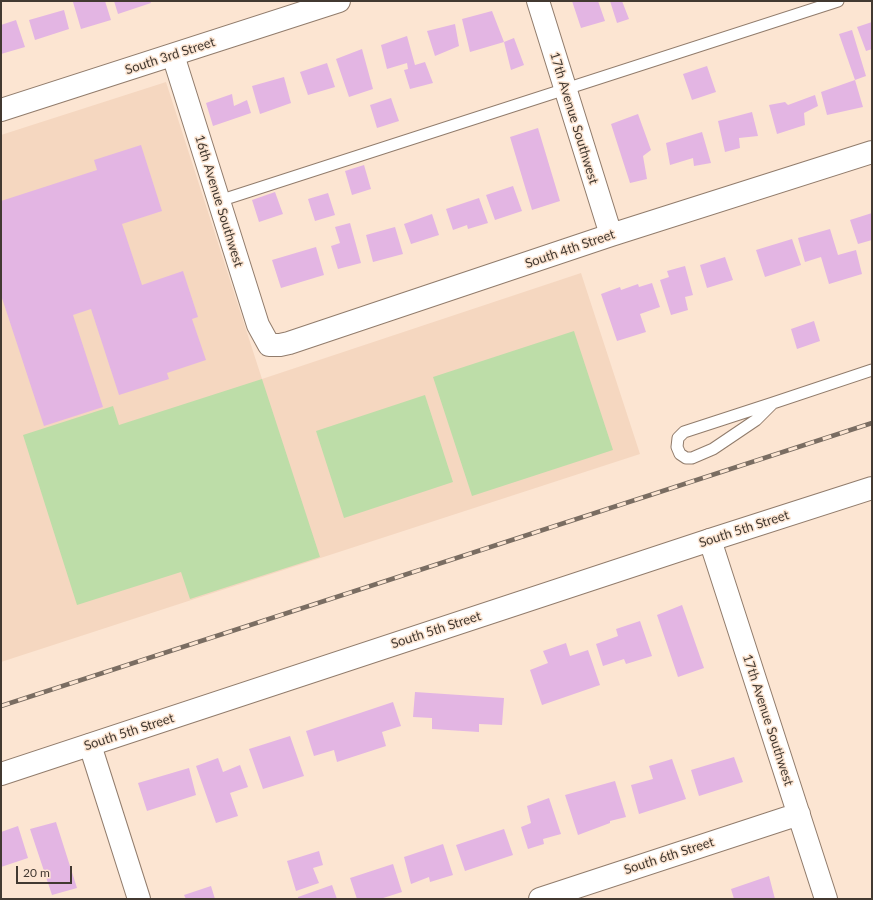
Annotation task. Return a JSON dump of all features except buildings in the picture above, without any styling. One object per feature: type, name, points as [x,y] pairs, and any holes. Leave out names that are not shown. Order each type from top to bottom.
[{"type":"street","name":"South 3rd Street","points":[[1,110],[339,1]]},
{"type":"street","name":"17th Avenue Southwest","points":[[538,1],[611,235]]},
{"type":"street","name":"16th Avenue Southwest","points":[[173,55],[258,325],[269,345]]},
{"type":"street","name":"South 4th Street","points":[[269,345],[289,343],[611,235],[872,152]]},
{"type":"street","name":"South 5th Street","points":[[1,774],[872,488]]},
{"type":"street","name":"17th Avenue Southwest","points":[[710,540],[826,899]]},
{"type":"street","points":[[90,745],[139,899]]},
{"type":"street","name":"South 6th Street","points":[[540,899],[799,814]]},
{"type":"lane","points":[[219,201],[838,1]]},
{"type":"lane","points":[[773,403],[756,420],[713,448],[692,458],[686,458],[680,454],[677,447],[678,438],[684,432],[872,370]]},
{"type":"shaded area","points":[[166,82],[262,379],[581,273],[640,454],[1,662],[1,135]]},
{"type":"green space","points":[[574,331],[613,450],[472,496],[433,377]]},
{"type":"green space","points":[[262,379],[320,557],[190,599],[181,572],[77,605],[23,435],[113,406],[119,425]]},
{"type":"green space","points":[[425,395],[453,482],[344,518],[316,431]]},
{"type":"railway","points":[[1,706],[872,423]]}]
